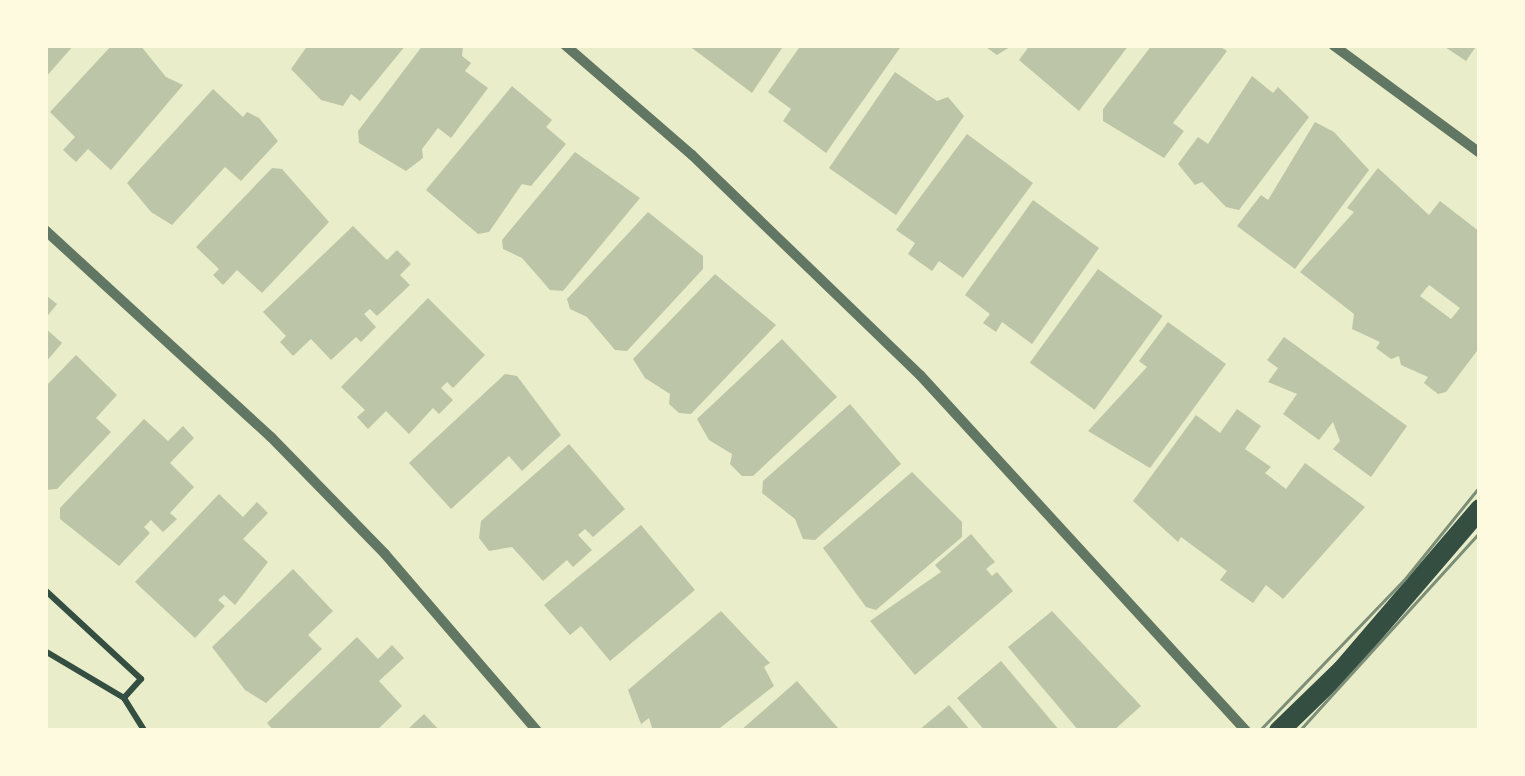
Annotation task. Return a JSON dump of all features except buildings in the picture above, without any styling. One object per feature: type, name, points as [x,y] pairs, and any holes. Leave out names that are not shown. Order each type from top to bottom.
[{"type":"main road","points":[[1280,731],[1354,656],[1480,509]]},
{"type":"street","points":[[565,45],[706,168],[920,375],[1246,731]]},
{"type":"street","points":[[1333,45],[1480,152]]},
{"type":"street","points":[[45,230],[272,437],[385,554],[538,731]]},
{"type":"path","points":[[45,590],[141,679],[124,698]]},
{"type":"path","points":[[45,651],[124,698],[145,731]]},
{"type":"tram line","points":[[1259,731],[1404,580],[1480,486]]},
{"type":"tram line","points":[[1299,731],[1480,532]]}]
